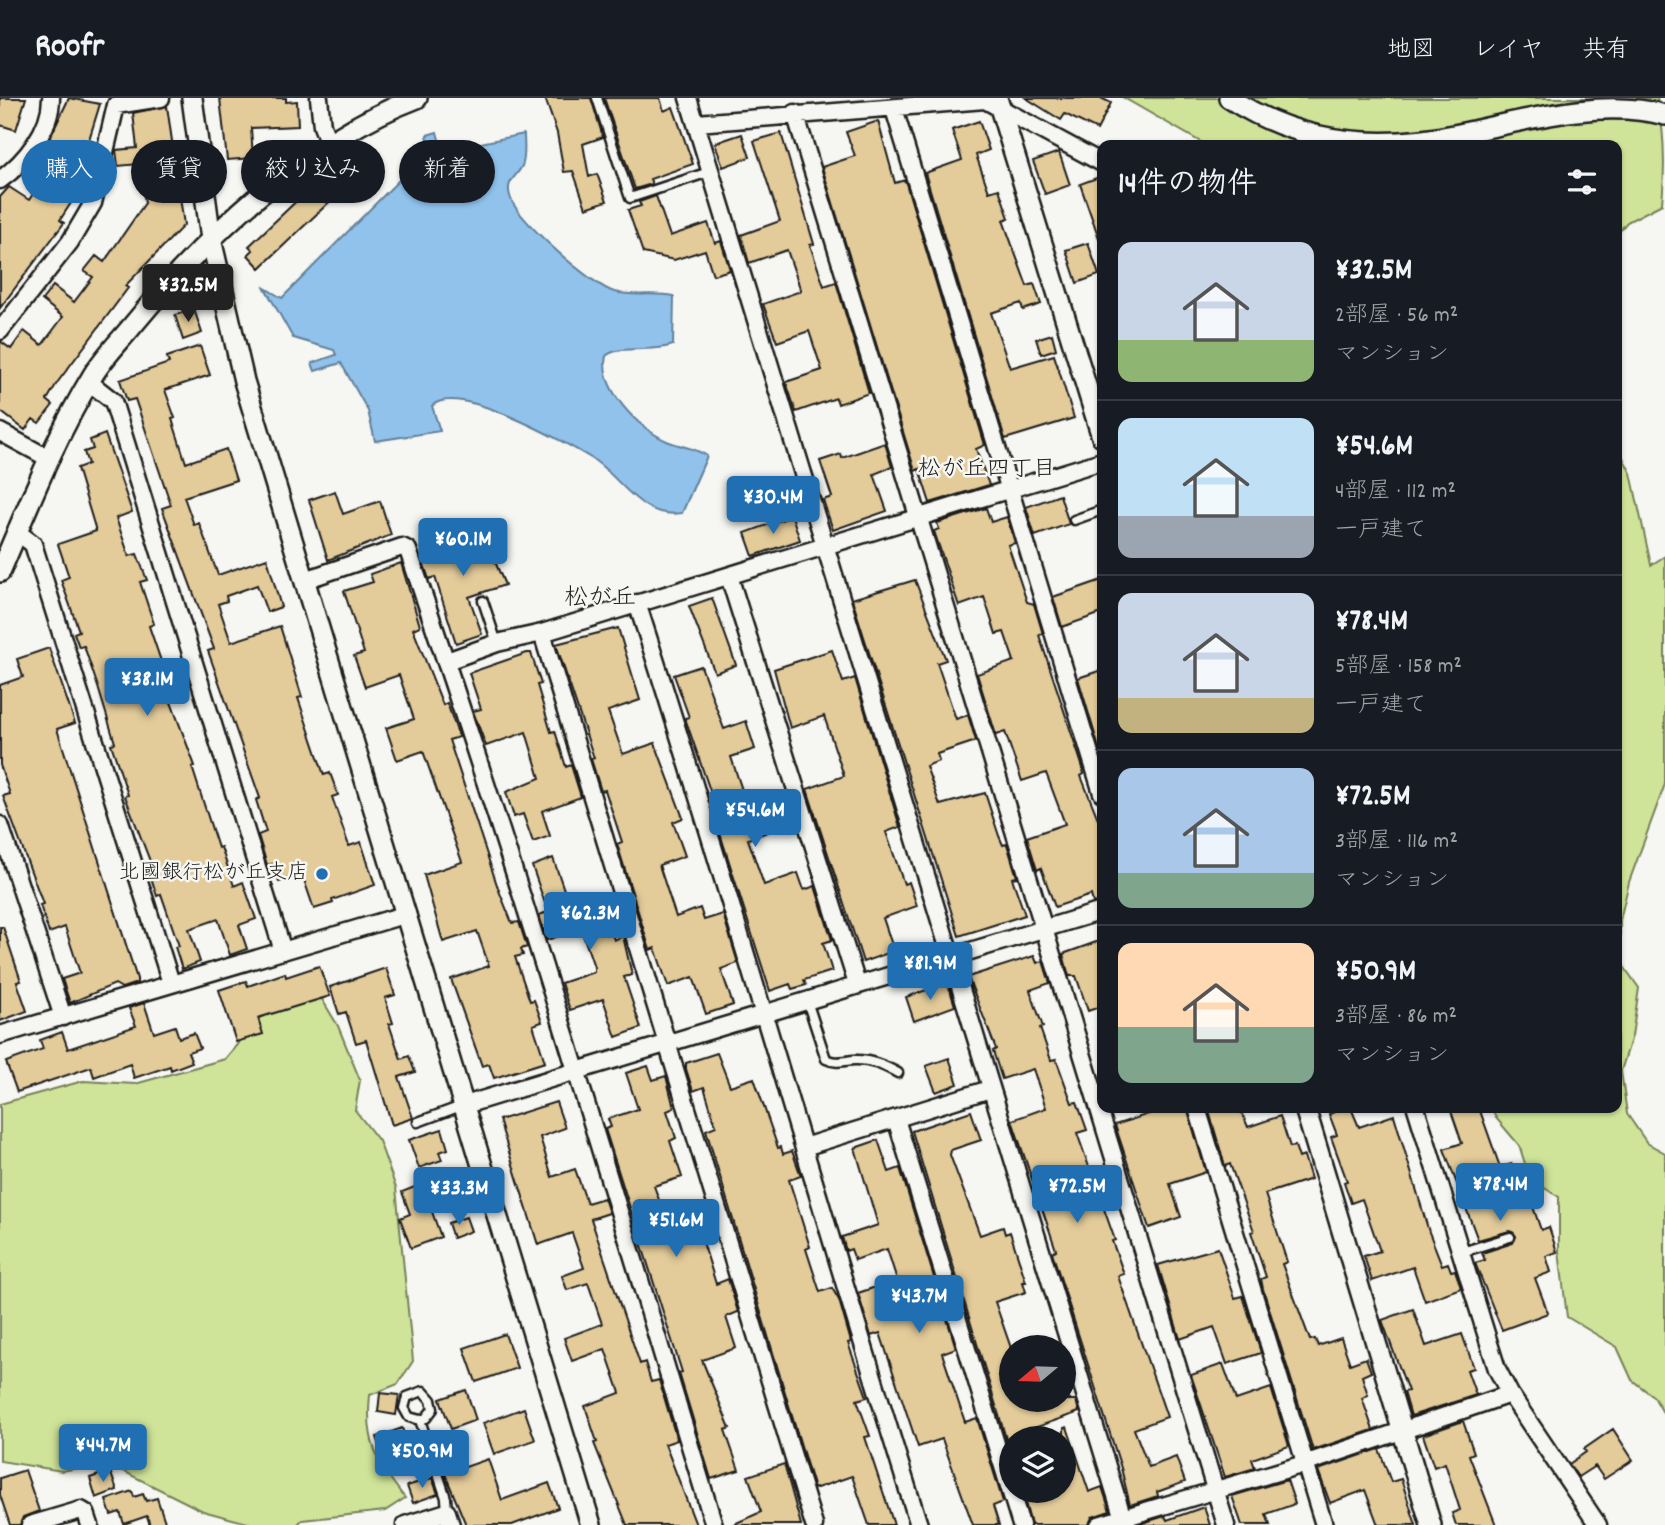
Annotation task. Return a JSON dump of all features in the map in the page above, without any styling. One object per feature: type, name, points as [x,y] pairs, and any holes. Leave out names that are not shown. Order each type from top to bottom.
[{"type":"street","points":[[0,180],[18,168],[37,141],[51,111],[51,98]]},
{"type":"street","points":[[0,331],[70,242],[93,203],[116,105],[161,98]]},
{"type":"street","points":[[192,98],[211,239],[244,382],[591,1525]]},
{"type":"street","points":[[319,98],[322,126],[327,140]]},
{"type":"street","points":[[337,140],[417,98]]},
{"type":"street","points":[[688,98],[1124,1521]]},
{"type":"street","points":[[1229,98],[1252,113],[1292,129],[1338,140]]},
{"type":"street","points":[[1416,140],[1459,134],[1591,99],[1630,102],[1665,115]]},
{"type":"street","points":[[697,123],[795,113],[894,109],[985,100],[999,102],[1097,160]]},
{"type":"street","points":[[999,102],[1097,421]]},
{"type":"street","points":[[894,109],[1097,776]]},
{"type":"street","points":[[795,113],[1097,1106]]},
{"type":"street","points":[[0,572],[48,458],[89,382],[164,288],[211,239],[256,203]]},
{"type":"street","points":[[89,382],[113,401],[283,951]]},
{"type":"street","points":[[0,432],[48,458]]},
{"type":"street","points":[[447,661],[497,643],[542,633],[826,548],[1097,462]]},
{"type":"street","points":[[17,532],[33,544],[171,983]]},
{"type":"street","points":[[305,580],[402,547],[408,550],[447,661],[714,1525]]},
{"type":"street","points":[[729,576],[857,984]]},
{"type":"street","points":[[637,603],[804,1147],[875,1391],[919,1525]]},
{"type":"street","points":[[542,633],[669,1041],[814,1525]]},
{"type":"street","points":[[0,825],[62,1017]]},
{"type":"street","points":[[465,1105],[575,1069],[1097,913]]},
{"type":"street","points":[[0,1035],[407,914]]},
{"type":"street","points":[[804,1147],[990,1089]]},
{"type":"street","points":[[1099,1113],[1226,1525]]},
{"type":"street","points":[[1199,1113],[1324,1525]]},
{"type":"street","points":[[1307,1113],[1431,1525]]},
{"type":"street","points":[[1418,1113],[1497,1369],[1510,1394],[1598,1525]]},
{"type":"street","points":[[896,1119],[1021,1525]]},
{"type":"street","points":[[1099,1525],[1124,1521],[1214,1489],[1304,1464],[1510,1394]]},
{"type":"street","points":[[30,1525],[81,1510],[86,1514],[90,1525]]},
{"type":"street","points":[[405,1525],[449,1519]]},
{"type":"lane","points":[[597,98],[629,198],[712,172]]},
{"type":"lane","points":[[1074,520],[1097,512]]},
{"type":"lane","points":[[483,601],[497,643]]},
{"type":"lane","points":[[806,1000],[826,1059],[832,1062],[857,1060],[878,1063],[898,1073]]},
{"type":"lane","points":[[418,1122],[465,1105]]},
{"type":"lane","points":[[1462,1252],[1510,1237]]},
{"type":"lane","points":[[420,1420],[446,1498],[449,1519]]},
{"type":"green space","points":[[1124,98],[1657,98],[1664,151],[1662,204],[1627,222],[1622,228],[1622,140],[1197,140]]},
{"type":"green space","points":[[1622,456],[1631,473],[1651,565],[1665,556],[1665,784],[1629,882],[1622,912]]},
{"type":"green space","points":[[1622,964],[1639,988],[1632,1036],[1622,1068]]},
{"type":"green space","points":[[320,996],[338,1026],[360,1080],[355,1110],[379,1141],[396,1188],[413,1361],[398,1384],[370,1395],[369,1426],[380,1462],[405,1498],[385,1511],[302,1520],[297,1525],[255,1525],[203,1511],[107,1463],[62,1471],[0,1461],[0,1104],[83,1081],[135,1084],[225,1059],[261,1016]]},
{"type":"green space","points":[[1622,1078],[1627,1114],[1647,1143],[1665,1153],[1665,1416],[1654,1397],[1632,1380],[1617,1347],[1567,1317],[1559,1251],[1559,1197],[1530,1179],[1519,1145],[1494,1113],[1622,1113]]},
{"type":"water","points":[[437,132],[439,140],[428,140],[427,135]]},
{"type":"water","points":[[524,134],[523,162],[512,180],[509,193],[527,222],[574,266],[605,287],[622,293],[674,296],[673,345],[612,352],[606,356],[605,369],[615,394],[634,418],[667,441],[707,456],[682,513],[668,514],[644,505],[594,460],[512,417],[464,402],[445,400],[432,406],[440,431],[375,441],[368,411],[341,363],[315,371],[312,363],[336,355],[334,350],[293,338],[265,288],[282,298],[376,203],[385,203],[385,194],[399,180],[399,203],[495,203],[495,140]]},
{"type":"building","points":[[0,98],[26,98],[16,130],[0,125]]},
{"type":"building","points":[[69,98],[100,104],[89,140],[49,140]]},
{"type":"building","points":[[220,98],[286,98],[286,102],[297,101],[298,126],[251,128],[252,140],[241,140],[241,159],[227,160],[227,140],[225,140]]},
{"type":"building","points":[[545,98],[591,98],[603,137],[583,144],[589,177],[597,174],[607,201],[586,208],[573,171],[564,172],[557,133]]},
{"type":"building","points":[[604,98],[660,98],[664,111],[673,107],[693,164],[650,179],[652,184],[635,189]]},
{"type":"building","points":[[1026,98],[1101,98],[1111,103],[1097,130],[1065,114],[1061,120]]},
{"type":"building","points":[[167,106],[172,140],[136,140],[133,113]]},
{"type":"building","points":[[878,121],[895,183],[905,180],[985,445],[976,449],[989,485],[930,503],[919,469],[915,471],[822,167],[855,156],[846,132]]},
{"type":"building","points":[[979,121],[989,150],[976,155],[989,192],[999,189],[1009,218],[1003,220],[1027,286],[1034,284],[1041,304],[1023,310],[1021,303],[991,313],[1010,368],[1054,355],[1074,418],[1005,439],[925,173],[962,160],[952,130]]},
{"type":"building","points":[[781,133],[814,244],[810,245],[824,286],[836,282],[869,393],[838,404],[836,398],[796,412],[786,382],[822,370],[809,331],[777,342],[763,304],[801,291],[787,250],[749,263],[741,235],[780,221],[754,141]]},
{"type":"building","points":[[742,134],[750,157],[723,167],[715,143]]},
{"type":"building","points":[[131,149],[131,165],[118,166],[117,150]]},
{"type":"building","points":[[1059,152],[1070,185],[1045,194],[1033,161]]},
{"type":"building","points":[[1097,178],[1097,232],[1080,184]]},
{"type":"building","points":[[9,187],[21,195],[21,203],[71,203],[60,220],[64,223],[0,308],[0,197]]},
{"type":"building","points":[[656,196],[670,236],[708,223],[715,243],[721,241],[730,270],[713,275],[705,250],[674,260],[643,253],[628,210],[641,206],[639,202]]},
{"type":"building","points":[[145,203],[181,203],[184,225],[125,286],[128,288],[57,383],[47,400],[53,405],[39,423],[33,419],[25,430],[0,411],[0,341],[11,349],[24,331],[42,345],[63,317],[42,300],[53,286],[74,302],[93,277],[84,271],[96,256],[104,262]]},
{"type":"building","points":[[294,203],[328,203],[260,268],[248,255],[253,250],[249,246]]},
{"type":"building","points":[[1088,243],[1097,276],[1077,283],[1066,250]]},
{"type":"building","points":[[194,309],[202,333],[183,340],[175,315]]},
{"type":"building","points":[[1052,334],[1056,349],[1041,354],[1036,339]]},
{"type":"building","points":[[200,346],[210,375],[165,390],[175,418],[172,419],[186,463],[226,449],[236,480],[184,497],[194,525],[199,523],[218,575],[267,558],[281,607],[267,612],[257,585],[226,596],[227,601],[218,604],[231,642],[280,626],[302,697],[298,698],[324,775],[330,773],[338,795],[332,797],[349,846],[361,842],[375,885],[314,909],[302,874],[279,882],[272,864],[267,865],[258,835],[266,832],[256,800],[260,798],[208,651],[214,649],[162,508],[171,505],[135,399],[127,401],[120,380],[169,363],[167,357]]},
{"type":"building","points":[[105,434],[132,512],[116,518],[129,556],[137,554],[147,580],[140,582],[154,624],[149,626],[163,667],[176,663],[184,688],[168,694],[195,766],[192,767],[218,848],[221,847],[234,886],[243,882],[256,919],[239,925],[247,949],[230,955],[218,919],[189,929],[200,962],[182,969],[175,947],[179,946],[161,894],[157,896],[149,871],[153,869],[125,796],[128,795],[111,744],[115,743],[98,687],[84,646],[79,647],[74,633],[79,631],[61,580],[69,577],[58,544],[96,531],[77,468],[88,464],[84,452],[93,449],[90,440]]},
{"type":"building","points":[[885,443],[892,467],[874,474],[887,511],[833,530],[823,500],[832,497],[820,461],[841,454],[842,458]]},
{"type":"building","points":[[335,491],[343,514],[380,501],[391,535],[328,560],[309,500]]},
{"type":"building","points":[[1060,495],[1069,524],[1035,536],[1026,507]]},
{"type":"building","points":[[986,508],[991,522],[1007,517],[1015,543],[1008,545],[1027,602],[1034,604],[1043,634],[1039,635],[1082,765],[1084,774],[1081,776],[1097,816],[1097,902],[1093,903],[1091,895],[1055,907],[1041,868],[1037,870],[1027,837],[1065,824],[1046,773],[1022,781],[1005,732],[996,735],[977,674],[1014,661],[1004,632],[996,634],[984,597],[959,606],[934,531],[939,529],[937,523]]},
{"type":"building","points":[[792,516],[800,540],[753,556],[745,533]]},
{"type":"building","points":[[481,529],[505,585],[469,597],[482,634],[456,643],[435,577],[429,579],[421,556],[427,555],[425,548]]},
{"type":"building","points":[[401,563],[420,626],[413,629],[443,705],[447,703],[459,737],[449,740],[498,888],[512,923],[519,922],[527,947],[521,949],[523,955],[515,957],[530,1001],[534,1000],[542,1022],[533,1025],[545,1062],[494,1078],[489,1064],[482,1066],[451,979],[489,966],[477,931],[443,942],[424,875],[462,862],[423,751],[397,760],[386,728],[414,719],[399,675],[365,687],[354,656],[364,653],[344,591],[373,582],[370,574]]},
{"type":"building","points":[[915,580],[946,660],[937,663],[956,719],[968,715],[976,741],[937,754],[939,761],[926,766],[940,805],[985,793],[999,836],[1003,845],[1007,844],[1017,877],[1012,878],[1025,915],[959,936],[852,599]]},
{"type":"building","points":[[1097,582],[1097,615],[1062,627],[1053,597]]},
{"type":"building","points":[[712,598],[736,665],[715,673],[689,606]]},
{"type":"building","points":[[618,628],[640,700],[608,711],[623,754],[655,743],[683,818],[673,822],[685,856],[659,865],[676,917],[700,908],[704,920],[723,914],[738,963],[721,969],[733,1005],[706,1014],[693,977],[668,986],[655,948],[650,950],[617,844],[622,842],[605,790],[601,791],[591,759],[594,758],[556,644]]},
{"type":"building","points":[[49,648],[75,723],[57,729],[137,979],[137,983],[122,988],[115,984],[70,1003],[62,979],[80,973],[65,927],[49,933],[40,905],[43,904],[3,796],[10,794],[0,765],[0,685],[23,677],[17,659]]},
{"type":"building","points":[[832,650],[843,682],[855,678],[900,827],[886,832],[904,884],[909,882],[917,906],[883,918],[894,951],[863,962],[807,789],[844,776],[824,716],[790,728],[774,669]]},
{"type":"building","points":[[531,653],[541,684],[537,685],[551,732],[555,731],[566,767],[571,765],[581,797],[542,811],[550,836],[533,842],[523,814],[514,817],[506,792],[540,778],[526,732],[486,746],[473,711],[481,709],[469,673]]},
{"type":"building","points":[[701,666],[724,729],[746,721],[755,749],[731,757],[746,802],[772,793],[784,826],[748,839],[764,885],[798,873],[804,890],[815,886],[832,940],[823,943],[832,971],[804,980],[806,985],[792,989],[790,984],[770,991],[718,827],[715,815],[718,814],[685,718],[689,717],[674,675]]},
{"type":"building","points":[[1097,672],[1097,741],[1078,678]]},
{"type":"building","points":[[553,858],[571,910],[600,900],[614,940],[623,936],[632,975],[624,977],[641,1028],[616,1037],[603,999],[570,1010],[561,983],[594,972],[594,967],[581,929],[547,940],[539,915],[548,912],[532,866]]},
{"type":"building","points":[[0,927],[3,927],[21,981],[17,982],[27,1011],[0,1021]]},
{"type":"building","points":[[1097,942],[1097,1008],[1088,1011],[1076,976],[1069,976],[1063,954]]},
{"type":"building","points":[[1034,956],[1037,963],[1043,961],[1050,983],[1030,990],[1043,1027],[1040,1028],[1051,1060],[1056,1059],[1072,1103],[1077,1102],[1087,1130],[1077,1133],[1115,1240],[1112,1241],[1124,1274],[1118,1276],[1167,1417],[1134,1429],[1149,1467],[1176,1457],[1185,1482],[1157,1492],[1158,1496],[1130,1505],[1121,1468],[1052,1252],[1056,1250],[1012,1120],[1046,1108],[1033,1069],[1002,1079],[993,1051],[996,1049],[968,977]]},
{"type":"building","points":[[319,966],[330,996],[258,1018],[263,1034],[236,1042],[219,990],[246,981],[248,986],[285,973],[286,977]]},
{"type":"building","points":[[386,968],[395,995],[385,998],[393,1023],[389,1024],[401,1059],[409,1056],[415,1072],[399,1077],[413,1118],[392,1125],[366,1040],[356,1043],[346,1012],[339,1014],[330,987]]},
{"type":"building","points":[[948,984],[955,1006],[914,1021],[906,997]]},
{"type":"building","points":[[144,1003],[154,1033],[175,1026],[179,1038],[194,1033],[200,1048],[188,1052],[192,1062],[171,1070],[170,1066],[134,1078],[130,1064],[94,1077],[91,1067],[17,1092],[6,1062],[43,1049],[40,1040],[62,1032],[68,1049],[136,1026],[129,1008]]},
{"type":"building","points":[[717,1053],[730,1086],[754,1078],[778,1148],[781,1147],[783,1154],[792,1151],[801,1176],[789,1180],[810,1247],[806,1249],[820,1292],[832,1288],[839,1300],[851,1342],[848,1343],[867,1397],[857,1400],[870,1436],[865,1437],[894,1525],[869,1525],[852,1476],[814,1489],[706,1130],[716,1126],[704,1087],[693,1091],[686,1069],[686,1063]]},
{"type":"building","points":[[949,1058],[958,1084],[936,1092],[926,1066]]},
{"type":"building","points":[[648,1066],[653,1080],[666,1076],[674,1108],[667,1111],[676,1138],[670,1141],[682,1177],[654,1186],[666,1219],[693,1210],[716,1284],[728,1279],[738,1312],[726,1317],[736,1348],[702,1360],[730,1428],[725,1430],[739,1470],[711,1479],[679,1373],[682,1372],[605,1129],[611,1127],[608,1119],[638,1109],[626,1073]]},
{"type":"building","points":[[556,1102],[565,1128],[540,1137],[552,1177],[575,1169],[587,1203],[604,1198],[609,1213],[591,1219],[640,1364],[645,1362],[651,1382],[659,1380],[677,1440],[665,1444],[696,1525],[627,1525],[594,1443],[597,1442],[585,1406],[620,1393],[605,1349],[572,1361],[564,1338],[602,1324],[588,1283],[567,1290],[562,1276],[584,1268],[572,1233],[538,1245],[499,1120]]},
{"type":"building","points":[[971,1111],[981,1140],[951,1150],[950,1155],[980,1235],[1003,1227],[1005,1234],[1010,1232],[1026,1282],[1023,1282],[1026,1292],[995,1302],[1006,1335],[999,1335],[999,1412],[1076,1412],[1076,1400],[1079,1412],[1040,1426],[1002,1426],[912,1131]]},
{"type":"building","points":[[1152,1113],[1188,1113],[1206,1172],[1170,1184],[1181,1217],[1149,1228],[1115,1125]]},
{"type":"building","points":[[1209,1113],[1242,1113],[1248,1127],[1280,1116],[1290,1147],[1295,1146],[1299,1158],[1304,1156],[1311,1179],[1265,1194],[1287,1262],[1282,1264],[1310,1340],[1315,1339],[1318,1346],[1341,1338],[1350,1364],[1366,1358],[1371,1372],[1362,1376],[1368,1395],[1362,1398],[1373,1430],[1313,1450],[1263,1289],[1261,1279],[1266,1277],[1251,1232],[1254,1231],[1230,1164],[1225,1166]]},
{"type":"building","points":[[1353,1113],[1359,1127],[1394,1115],[1429,1232],[1442,1265],[1448,1263],[1451,1271],[1455,1270],[1461,1288],[1425,1301],[1413,1267],[1372,1281],[1364,1256],[1380,1251],[1362,1199],[1351,1203],[1344,1182],[1347,1181],[1331,1137],[1337,1135],[1329,1114]]},
{"type":"building","points":[[1452,1113],[1481,1113],[1500,1167],[1512,1164],[1525,1203],[1531,1201],[1541,1230],[1549,1227],[1557,1252],[1546,1256],[1551,1272],[1535,1278],[1548,1313],[1502,1330],[1475,1263],[1485,1260],[1482,1253],[1513,1243],[1516,1236],[1509,1231],[1478,1240],[1444,1149],[1462,1143]]},
{"type":"building","points":[[442,1129],[448,1149],[439,1152],[442,1160],[419,1168],[409,1140]]},
{"type":"building","points":[[878,1140],[889,1172],[900,1168],[956,1348],[942,1353],[965,1422],[977,1418],[999,1489],[1000,1503],[993,1506],[999,1525],[973,1525],[942,1439],[918,1447],[880,1333],[871,1336],[858,1293],[897,1280],[887,1249],[855,1260],[851,1249],[846,1251],[842,1237],[878,1225],[855,1148]]},
{"type":"building","points":[[422,1184],[441,1237],[411,1248],[400,1218],[410,1214],[402,1192]]},
{"type":"building","points":[[466,1217],[471,1231],[453,1238],[448,1223]]},
{"type":"building","points":[[1218,1248],[1235,1298],[1243,1296],[1261,1353],[1227,1364],[1214,1327],[1180,1339],[1158,1265]]},
{"type":"building","points":[[1413,1309],[1426,1346],[1462,1334],[1474,1368],[1467,1370],[1476,1395],[1411,1416],[1404,1392],[1408,1391],[1382,1320]]},
{"type":"building","points":[[505,1334],[517,1368],[476,1382],[464,1348]]},
{"type":"building","points":[[1223,1364],[1236,1400],[1271,1388],[1289,1446],[1252,1459],[1255,1468],[1225,1477],[1191,1375]]},
{"type":"building","points":[[466,1390],[476,1420],[451,1429],[440,1399]]},
{"type":"building","points":[[380,1393],[399,1395],[396,1415],[378,1412]]},
{"type":"building","points":[[524,1408],[535,1440],[494,1454],[483,1423]]},
{"type":"building","points":[[1463,1421],[1474,1453],[1469,1455],[1496,1525],[1456,1525],[1452,1513],[1460,1510],[1445,1463],[1434,1467],[1423,1435]]},
{"type":"building","points":[[402,1428],[407,1442],[382,1451],[377,1437]]},
{"type":"building","points":[[1613,1429],[1633,1460],[1604,1479],[1595,1466],[1578,1477],[1569,1464],[1586,1452],[1584,1449]]},
{"type":"building","points":[[1379,1449],[1391,1482],[1401,1479],[1416,1525],[1378,1525],[1365,1490],[1330,1503],[1318,1470]]},
{"type":"building","points":[[1076,1454],[1089,1492],[1102,1487],[1110,1511],[1092,1517],[1089,1525],[1031,1525],[1025,1503],[1076,1503]]},
{"type":"building","points":[[488,1459],[502,1500],[549,1483],[558,1508],[512,1525],[466,1525],[445,1474]]},
{"type":"building","points":[[784,1464],[801,1525],[732,1525],[761,1512],[748,1476]]},
{"type":"building","points":[[25,1470],[39,1511],[23,1517],[20,1525],[10,1525],[0,1495],[0,1478]]},
{"type":"building","points":[[110,1471],[117,1490],[96,1498],[90,1478]]},
{"type":"building","points":[[432,1478],[438,1494],[413,1503],[407,1486]]},
{"type":"building","points":[[1287,1480],[1295,1504],[1266,1514],[1270,1525],[1242,1525],[1232,1496]]},
{"type":"building","points":[[132,1491],[134,1497],[143,1494],[146,1501],[157,1498],[166,1525],[150,1525],[147,1516],[124,1524],[120,1512],[111,1515],[106,1500]]},
{"type":"building","points":[[1204,1507],[1210,1525],[1136,1525],[1165,1516],[1167,1520]]},
{"type":"place","name":"北國銀行松が丘支店","points":[[322,874]]},
{"type":"district","name":"松が丘四丁目","points":[[987,470]]},
{"type":"district","name":"松が丘","points":[[600,599]]}]
